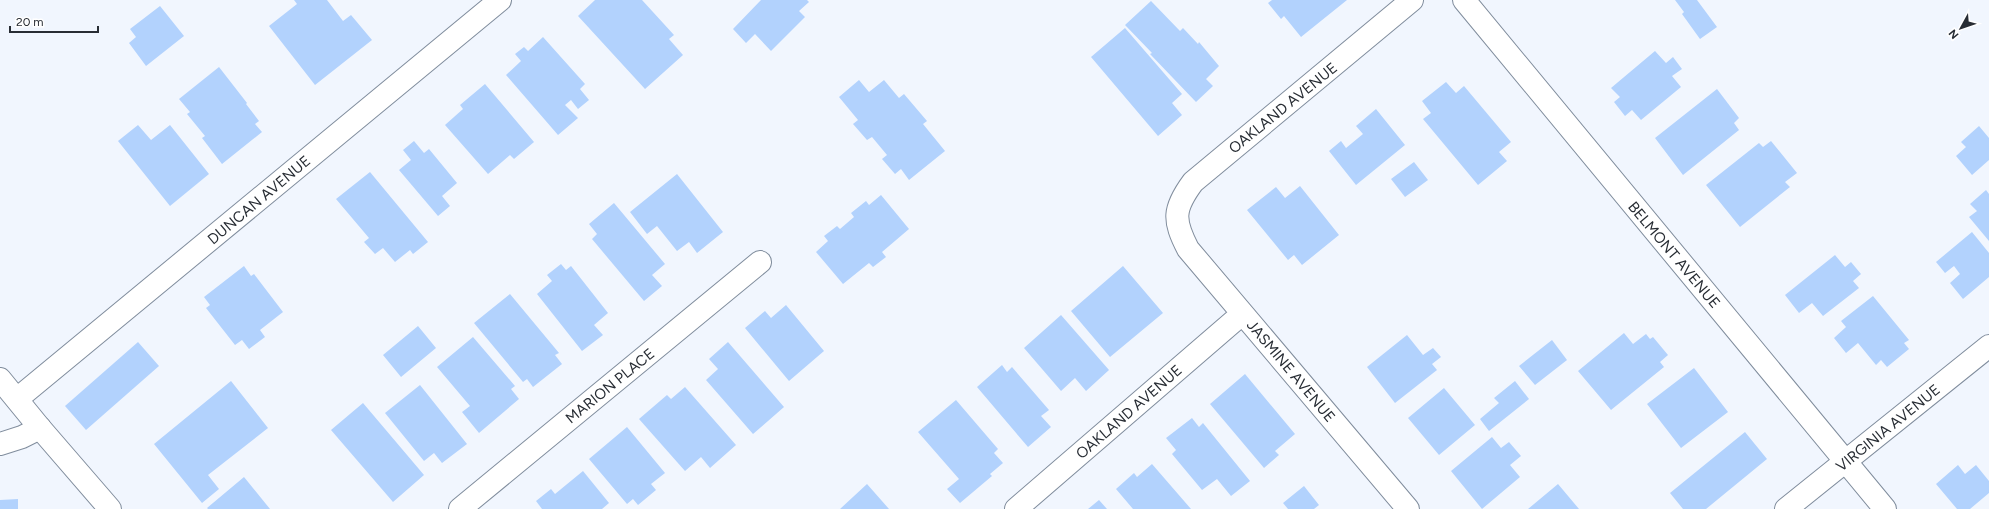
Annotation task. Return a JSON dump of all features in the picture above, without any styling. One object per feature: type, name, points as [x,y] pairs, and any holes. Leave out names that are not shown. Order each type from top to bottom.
[{"type":"street","name":"DUNCAN AVENUE","points":[[18,399],[500,0]]},
{"type":"street","name":"OAKLAND AVENUE","points":[[1178,230],[1177,216],[1181,198],[1193,182],[1412,0]]},
{"type":"street","name":"BELMONT AVENUE","points":[[1464,0],[1885,509]]},
{"type":"street","name":"JASMINE AVENUE","points":[[1178,230],[1188,249],[1408,509]]},
{"type":"street","name":"MARION PLACE","points":[[460,509],[760,262]]},
{"type":"street","name":"OAKLAND AVENUE","points":[[1016,509],[1242,314]]},
{"type":"street","name":"VIRGINIA AVENUE","points":[[1786,509],[1989,346]]},
{"type":"street","points":[[0,379],[110,509]]},
{"type":"street","points":[[0,444],[22,437],[40,428]]},
{"type":"building","points":[[294,0],[327,0],[343,21],[351,15],[372,40],[315,85],[269,26],[297,4]]},
{"type":"building","points":[[595,0],[642,0],[674,35],[669,39],[683,55],[645,89],[578,16]]},
{"type":"building","points":[[761,0],[807,0],[809,2],[799,11],[805,17],[771,51],[755,34],[746,43],[733,29]]},
{"type":"building","points":[[1272,0],[1347,0],[1301,37],[1284,16],[1281,19],[1268,3]]},
{"type":"building","points":[[1675,0],[1697,0],[1717,27],[1700,39],[1682,14],[1684,12]]},
{"type":"building","points":[[1151,1],[1180,31],[1183,28],[1198,44],[1199,42],[1219,66],[1206,79],[1213,86],[1196,102],[1150,54],[1152,53],[1125,25]]},
{"type":"building","points":[[160,6],[184,36],[146,66],[129,43],[136,37],[130,29]]},
{"type":"building","points":[[1125,28],[1182,94],[1172,103],[1182,115],[1158,136],[1091,57]]},
{"type":"building","points":[[543,37],[585,84],[580,89],[589,100],[578,109],[571,100],[565,105],[578,118],[558,135],[506,75],[521,61],[515,54],[524,47],[528,51]]},
{"type":"building","points":[[1655,51],[1666,63],[1673,57],[1682,69],[1672,76],[1681,87],[1641,120],[1632,110],[1625,116],[1614,102],[1620,97],[1611,88]]},
{"type":"building","points":[[219,67],[259,121],[255,124],[262,132],[222,164],[202,138],[205,136],[187,114],[190,112],[179,99]]},
{"type":"building","points":[[859,80],[869,92],[884,80],[899,98],[904,94],[927,121],[923,124],[945,151],[909,180],[901,169],[895,174],[882,159],[887,155],[872,137],[867,140],[853,124],[858,120],[839,97]]},
{"type":"building","points":[[1446,82],[1456,93],[1464,86],[1511,142],[1499,152],[1507,161],[1478,185],[1423,119],[1431,113],[1422,101]]},
{"type":"building","points":[[485,84],[534,142],[514,159],[510,155],[488,174],[445,125],[463,109],[460,105]]},
{"type":"building","points":[[1717,89],[1739,118],[1734,123],[1739,130],[1683,175],[1655,138]]},
{"type":"building","points":[[1376,109],[1405,145],[1356,185],[1329,151],[1341,141],[1346,148],[1363,134],[1356,126]]},
{"type":"building","points":[[138,125],[151,140],[170,125],[209,174],[170,206],[118,141]]},
{"type":"building","points":[[1979,126],[1989,138],[1989,160],[1972,175],[1956,156],[1966,147],[1961,142]]},
{"type":"building","points":[[414,141],[424,153],[429,149],[457,183],[442,196],[450,206],[438,216],[399,170],[411,160],[403,150]]},
{"type":"building","points":[[1771,141],[1797,173],[1785,182],[1790,187],[1740,227],[1706,185],[1759,143],[1763,147]]},
{"type":"building","points":[[1414,162],[1428,180],[1405,197],[1391,179]]},
{"type":"building","points":[[370,172],[428,242],[413,254],[410,250],[395,262],[383,248],[375,254],[364,242],[369,238],[336,199]]},
{"type":"building","points":[[677,174],[723,232],[697,253],[689,242],[677,251],[657,226],[647,234],[630,212]]},
{"type":"building","points":[[1300,186],[1339,235],[1302,265],[1294,255],[1288,260],[1247,210],[1276,187],[1285,198]]},
{"type":"building","points":[[1986,190],[1989,194],[1989,241],[1969,217],[1977,211],[1970,204]]},
{"type":"building","points":[[881,195],[909,229],[882,252],[886,257],[873,267],[869,263],[843,284],[816,252],[828,241],[824,236],[837,226],[840,229],[854,217],[851,213],[866,201],[869,205]]},
{"type":"building","points":[[614,203],[665,264],[652,275],[662,286],[644,301],[592,239],[597,234],[589,224]]},
{"type":"building","points":[[1972,232],[1989,253],[1989,277],[1963,299],[1950,283],[1960,274],[1954,266],[1945,273],[1936,262]]},
{"type":"building","points":[[1835,255],[1845,267],[1851,262],[1861,274],[1853,281],[1859,288],[1823,316],[1812,303],[1799,313],[1785,295]]},
{"type":"building","points":[[561,264],[566,270],[571,266],[608,313],[594,325],[603,335],[582,351],[537,294],[552,281],[547,275]]},
{"type":"building","points":[[244,266],[251,276],[254,274],[283,312],[260,330],[265,337],[249,349],[242,340],[235,345],[206,308],[210,305],[204,297]]},
{"type":"building","points":[[1123,266],[1163,313],[1110,357],[1071,311]]},
{"type":"building","points":[[510,294],[559,353],[555,355],[562,364],[533,387],[527,379],[523,382],[474,323]]},
{"type":"building","points":[[1873,296],[1909,340],[1904,343],[1909,349],[1887,367],[1881,360],[1876,365],[1858,343],[1846,353],[1834,338],[1846,327],[1841,321]]},
{"type":"building","points":[[786,305],[824,351],[789,381],[745,328],[765,311],[771,318]]},
{"type":"building","points":[[1061,315],[1109,370],[1086,391],[1075,378],[1061,391],[1024,348]]},
{"type":"building","points":[[418,326],[436,348],[401,377],[383,355]]},
{"type":"building","points":[[1624,333],[1633,344],[1646,334],[1650,339],[1653,337],[1668,355],[1660,362],[1664,367],[1611,410],[1578,371]]},
{"type":"building","points":[[1407,335],[1423,355],[1433,348],[1441,357],[1432,364],[1437,370],[1395,403],[1367,367]]},
{"type":"building","points":[[473,337],[515,386],[511,389],[519,399],[479,433],[462,412],[470,406],[437,367]]},
{"type":"building","points":[[1552,340],[1567,360],[1535,385],[1519,366]]},
{"type":"building","points":[[138,342],[159,366],[86,430],[65,406]]},
{"type":"building","points":[[728,342],[784,407],[753,434],[706,380],[718,369],[709,359]]},
{"type":"building","points":[[1002,365],[1007,372],[1012,367],[1049,410],[1041,416],[1051,427],[1028,447],[977,387]]},
{"type":"building","points":[[1694,368],[1728,412],[1681,448],[1647,404]]},
{"type":"building","points":[[1245,374],[1295,434],[1275,451],[1279,455],[1264,468],[1210,404]]},
{"type":"building","points":[[231,381],[268,428],[208,475],[219,489],[202,503],[154,444]]},
{"type":"building","points":[[1515,381],[1529,399],[1489,431],[1480,419],[1499,403],[1494,398]]},
{"type":"building","points":[[420,385],[467,444],[442,463],[434,453],[424,461],[385,413]]},
{"type":"building","points":[[685,387],[736,445],[710,468],[701,457],[685,471],[639,419],[667,395],[671,399]]},
{"type":"building","points":[[1444,388],[1475,425],[1439,455],[1408,418]]},
{"type":"building","points":[[956,400],[998,449],[994,453],[1003,463],[990,474],[992,476],[960,503],[947,489],[959,479],[918,432]]},
{"type":"building","points":[[363,403],[424,475],[393,502],[331,430]]},
{"type":"building","points":[[1192,418],[1199,427],[1203,423],[1250,481],[1231,496],[1217,479],[1202,490],[1172,454],[1176,450],[1166,438]]},
{"type":"building","points":[[627,427],[665,473],[651,484],[656,490],[638,505],[633,499],[627,504],[589,459]]},
{"type":"building","points":[[1745,432],[1767,459],[1706,509],[1683,509],[1670,493]]},
{"type":"building","points":[[1492,437],[1501,448],[1509,442],[1521,456],[1510,465],[1520,477],[1482,509],[1451,471]]},
{"type":"building","points":[[1152,464],[1191,509],[1133,509],[1116,489],[1134,473],[1137,477]]},
{"type":"building","points":[[1958,465],[1965,474],[1976,465],[1989,481],[1989,493],[1970,509],[1957,509],[1936,484]]},
{"type":"building","points":[[583,471],[609,503],[602,509],[542,509],[536,501],[551,489],[555,494]]},
{"type":"building","points":[[244,477],[270,509],[207,508]]},
{"type":"building","points":[[867,484],[889,509],[840,509]]},
{"type":"building","points":[[1558,484],[1579,509],[1528,509]]},
{"type":"building","points":[[1304,486],[1319,505],[1314,509],[1288,509],[1283,503]]},
{"type":"building","points":[[18,499],[18,509],[0,509],[0,500]]},
{"type":"building","points":[[1099,500],[1107,509],[1088,509]]}]
